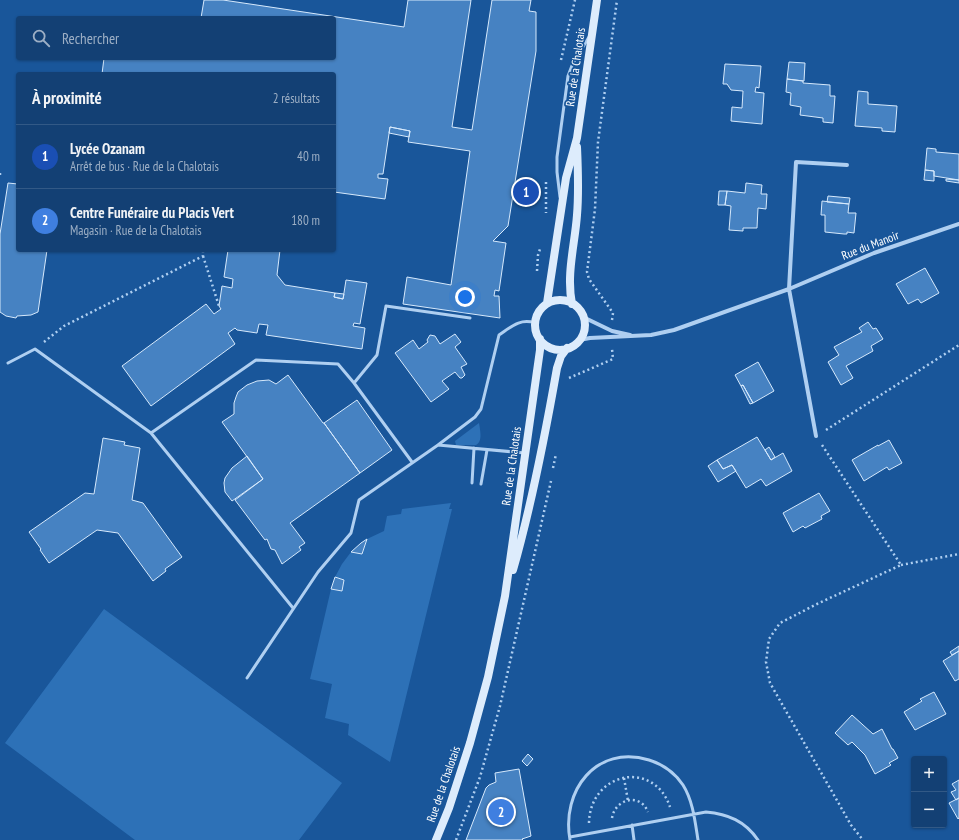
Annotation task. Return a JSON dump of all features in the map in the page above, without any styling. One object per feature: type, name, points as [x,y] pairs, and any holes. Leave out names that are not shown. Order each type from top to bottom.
[{"type":"main road","name":"Rue de la Chalotais","points":[[547,303],[566,178],[577,138],[597,0]]},
{"type":"main road","name":"Rue de la Chalotais","points":[[572,304],[570,281],[577,215],[577,138]]},
{"type":"main road","points":[[556,300],[564,300],[572,304],[579,309],[583,317],[583,333],[579,340],[574,345],[567,348],[552,348],[545,345],[536,332],[535,323],[539,312],[547,303],[556,300]]},
{"type":"main road","name":"Rue de la Chalotais","points":[[436,840],[449,808],[470,743],[488,676],[505,596],[540,350],[540,339]]},
{"type":"main road","name":"Rue de la Chalotais","points":[[505,596],[524,534],[542,456],[557,368],[561,356],[567,348]]},
{"type":"street","points":[[816,436],[788,289],[796,162],[846,165]]},
{"type":"street","name":"Rue du Manoir","points":[[579,340],[590,338],[651,335],[674,330],[788,289],[874,253],[959,224]]},
{"type":"street","name":"Rue du Manoir","points":[[583,317],[612,331],[634,336]]},
{"type":"lane","points":[[562,205],[557,179],[557,157],[568,76],[573,63],[592,32]]},
{"type":"lane","points":[[354,383],[377,355],[386,306],[470,318]]},
{"type":"lane","points":[[247,678],[318,572],[351,533],[359,500],[438,445],[475,417],[482,409],[499,335],[515,324],[527,320],[535,323]]},
{"type":"lane","points":[[8,363],[35,349],[152,432],[293,608]]},
{"type":"lane","points":[[152,432],[256,360],[338,364],[354,383],[412,462]]},
{"type":"lane","points":[[438,445],[525,453]]},
{"type":"lane","points":[[472,483],[474,448]]},
{"type":"lane","points":[[481,484],[487,450]]},
{"type":"lane","points":[[698,840],[693,814],[687,793],[677,777],[663,766],[655,762],[634,757],[616,758],[598,766],[578,786],[573,795],[569,812],[570,838],[589,833],[693,814],[706,812],[720,813],[733,817],[752,831],[758,840]]},
{"type":"lane","points":[[632,825],[634,840]]},
{"type":"path","points":[[612,331],[613,313],[589,279],[587,272],[594,216],[598,142],[617,0]]},
{"type":"path","points":[[203,252],[219,306]]},
{"type":"path","points":[[35,349],[64,326],[203,256]]},
{"type":"path","points":[[568,384],[569,377],[613,359],[611,338]]},
{"type":"path","points":[[901,565],[816,436],[959,345]]},
{"type":"path","points":[[552,473],[557,450]]},
{"type":"path","points":[[456,840],[480,776],[500,706],[551,480]]},
{"type":"path","points":[[863,840],[851,825],[770,683],[766,662],[769,639],[780,623],[901,565],[959,554]]},
{"type":"path","points":[[589,833],[589,814],[594,799],[604,787],[617,779],[632,777],[640,778],[655,785],[668,800],[673,818]]},
{"type":"path","points":[[624,778],[628,800]]},
{"type":"path","points":[[613,829],[613,811],[618,804],[628,800],[639,802],[643,805],[651,822]]},
{"type":"shaded area","points":[[479,423],[480,441],[476,445],[456,445],[455,441]]},
{"type":"shaded area","points":[[451,503],[449,509],[452,509],[390,762],[348,735],[349,724],[325,718],[332,684],[310,679],[331,589],[342,591],[344,580],[335,577],[342,564],[351,552],[362,554],[367,539],[384,531],[387,516],[401,514],[402,509]]},
{"type":"shaded area","points":[[104,609],[342,783],[299,840],[135,840],[5,743]]},
{"type":"building","points":[[204,0],[223,0],[330,16],[201,16]]},
{"type":"building","points":[[408,0],[471,0],[452,127],[472,130],[492,0],[531,0],[529,11],[536,12],[536,51],[508,226],[493,241],[506,243],[499,291],[495,290],[494,296],[499,296],[500,318],[403,304],[407,277],[451,285],[470,151],[408,142],[410,131],[390,127],[383,174],[378,174],[378,178],[388,179],[385,199],[336,192],[336,72],[102,72],[104,60],[336,60],[336,17],[404,27]]},
{"type":"building","points":[[789,62],[805,63],[804,81],[787,79]]},
{"type":"building","points":[[725,64],[761,66],[759,88],[756,87],[755,92],[764,93],[762,124],[731,121],[732,107],[742,108],[743,91],[731,90],[727,84],[723,84]]},
{"type":"building","points":[[787,79],[803,81],[803,83],[830,85],[830,96],[835,96],[833,123],[823,122],[823,118],[800,115],[801,107],[790,105],[791,93],[786,92]]},
{"type":"building","points":[[858,91],[868,92],[868,104],[897,106],[895,132],[882,131],[882,128],[855,126]]},
{"type":"building","points":[[390,127],[410,131],[409,137],[389,133]]},
{"type":"building","points":[[927,148],[936,149],[936,152],[959,154],[959,180],[934,176],[934,171],[925,170]]},
{"type":"building","points":[[925,170],[934,171],[934,181],[924,180]]},
{"type":"building","points":[[946,179],[959,180],[959,183],[946,181]]},
{"type":"building","points":[[8,183],[16,184],[16,252],[47,252],[38,312],[31,315],[17,316],[16,318],[6,316],[0,312],[0,234]]},
{"type":"building","points":[[746,183],[762,185],[761,194],[767,194],[766,209],[758,208],[757,228],[743,228],[743,231],[729,230],[731,206],[725,205],[727,191],[745,193]]},
{"type":"building","points":[[719,191],[727,191],[725,205],[718,205]]},
{"type":"building","points":[[828,196],[850,198],[849,204],[827,202]]},
{"type":"building","points":[[822,201],[849,204],[848,213],[856,213],[854,233],[847,232],[847,234],[844,234],[825,232],[825,215],[821,215]]},
{"type":"building","points":[[228,252],[280,252],[277,275],[285,285],[335,293],[334,297],[343,299],[346,280],[367,283],[360,324],[354,323],[353,326],[365,328],[362,349],[266,335],[268,325],[259,324],[257,333],[237,330],[235,328],[228,333],[235,344],[151,406],[122,366],[206,304],[214,314],[221,309],[219,306],[222,286],[232,288],[233,279],[224,277]]},
{"type":"building","points":[[925,268],[939,293],[921,303],[918,299],[908,304],[896,284]]},
{"type":"building","points":[[335,293],[344,294],[343,299],[334,297]]},
{"type":"building","points":[[868,322],[873,329],[876,328],[883,339],[871,346],[873,351],[846,366],[853,378],[841,385],[828,362],[839,355],[834,347],[862,332],[859,328]]},
{"type":"building","points":[[455,334],[461,342],[455,347],[467,364],[461,367],[465,375],[460,378],[455,372],[442,381],[449,389],[431,402],[395,353],[413,340],[419,349],[428,342],[427,340],[430,335],[435,336],[440,344]]},
{"type":"building","points":[[758,362],[774,391],[753,403],[743,385],[741,386],[735,375]]},
{"type":"building","points":[[288,375],[360,473],[290,523],[305,543],[299,547],[301,550],[282,564],[275,550],[271,549],[267,539],[265,540],[235,500],[263,479],[222,422],[234,414],[234,403],[238,392],[247,385],[257,381],[269,380],[276,384]]},
{"type":"building","points":[[743,385],[753,403],[750,404],[741,386]]},
{"type":"building","points":[[357,400],[392,450],[360,473],[324,423]]},
{"type":"building","points":[[757,437],[771,460],[783,453],[792,471],[766,486],[761,479],[746,488],[732,465],[723,469],[717,460]]},
{"type":"building","points":[[103,438],[125,442],[124,445],[140,448],[132,500],[143,503],[182,557],[165,569],[166,571],[153,581],[118,533],[97,530],[49,563],[29,532],[85,493],[94,494]]},
{"type":"building","points":[[889,440],[902,463],[889,470],[887,467],[864,481],[852,460]]},
{"type":"building","points":[[769,447],[775,457],[771,460],[765,450]]},
{"type":"building","points":[[247,456],[263,479],[232,501],[225,492],[225,478],[232,468]]},
{"type":"building","points":[[717,460],[723,469],[732,465],[736,471],[718,482],[708,466]]},
{"type":"building","points":[[819,493],[830,511],[821,516],[822,519],[805,528],[803,526],[793,532],[783,513]]},
{"type":"building","points":[[367,539],[362,554],[351,552],[361,543]]},
{"type":"building","points":[[335,577],[344,580],[342,591],[331,589]]},
{"type":"building","points":[[959,646],[959,651],[952,655],[950,652]]},
{"type":"building","points":[[959,651],[959,679],[955,681],[943,661]]},
{"type":"building","points":[[934,692],[946,714],[915,730],[904,712],[922,701],[920,699]]},
{"type":"building","points":[[852,715],[873,734],[882,729],[898,758],[889,763],[891,765],[875,774],[865,755],[852,742],[848,745],[835,733]]},
{"type":"building","points":[[528,754],[533,759],[527,766],[522,761]]},
{"type":"building","points":[[519,769],[531,836],[522,839],[523,840],[466,840],[486,788],[496,782],[495,773]]},
{"type":"building","points":[[959,780],[959,798],[956,800],[951,792],[956,790],[952,784]]},
{"type":"building","points":[[959,798],[959,818],[958,819],[949,803]]},
{"type":"place","name":"Lycée Ozanam","points":[[526,192]]},
{"type":"place","name":"Centre Funéraire du Placis Vert","points":[[501,812]]}]
